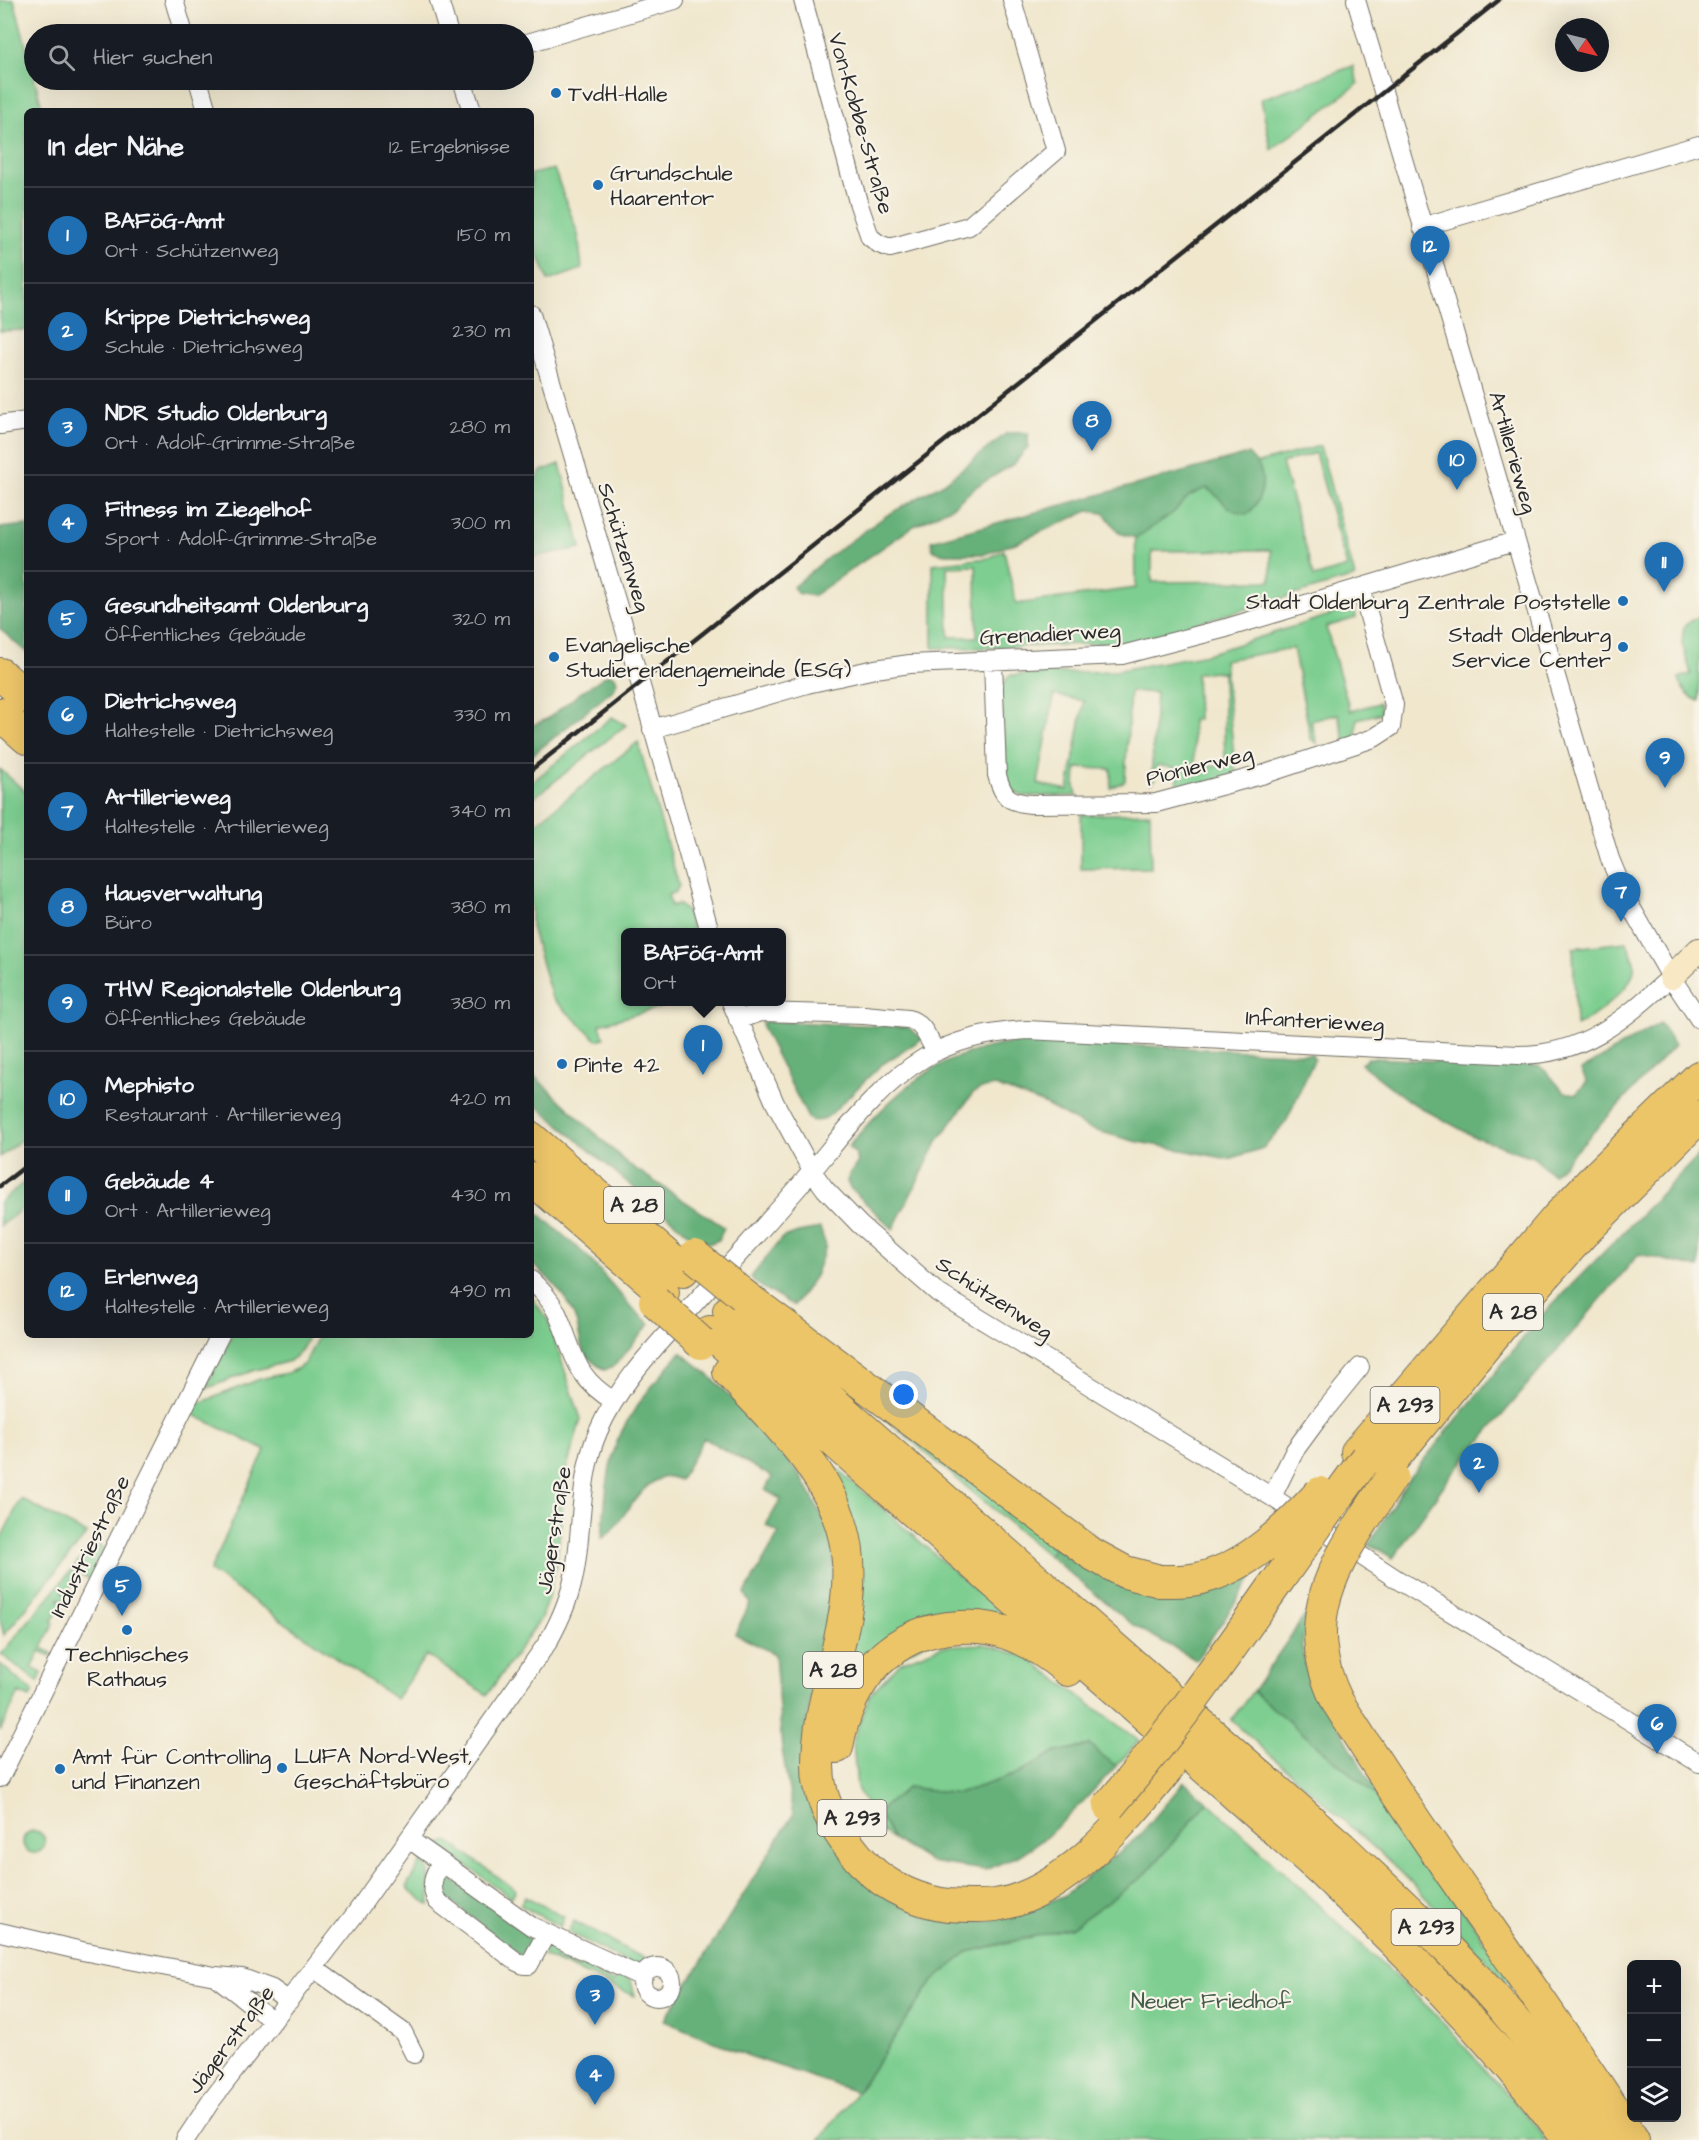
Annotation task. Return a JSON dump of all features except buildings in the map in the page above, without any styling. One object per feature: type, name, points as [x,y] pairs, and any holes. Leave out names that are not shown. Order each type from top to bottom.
[{"type":"highway","points":[[0,674],[24,695]]},
{"type":"highway","points":[[0,714],[24,735]]},
{"type":"highway","name":"A 28","points":[[1444,1352],[1557,1218],[1699,1077]]},
{"type":"highway","name":"A 28","points":[[534,1141],[565,1167],[608,1183],[674,1280],[720,1320],[1092,1554],[1125,1572],[1160,1581],[1180,1582],[1201,1578],[1249,1556],[1291,1523],[1375,1464],[1422,1424],[1512,1313],[1582,1234],[1699,1117]]},
{"type":"highway","name":"A 28","points":[[534,1181],[637,1269],[674,1280],[720,1320],[825,1487],[839,1516],[845,1541],[849,1576],[844,1614],[821,1730],[818,1767],[822,1794],[830,1815],[853,1853],[871,1871],[914,1897],[940,1904],[960,1906],[996,1905],[1023,1897],[1048,1885],[1076,1865],[1117,1813]]},
{"type":"highway","name":"A 293","points":[[720,1320],[1154,1723],[1321,1870],[1412,1958],[1473,2022],[1525,2083],[1569,2140]]},
{"type":"highway","name":"A 293","points":[[720,1320],[1341,1847],[1431,1931],[1497,2002],[1557,2074],[1605,2140]]},
{"type":"highway","name":"A 293","points":[[1154,1723],[1117,1708],[1058,1662],[1008,1633],[980,1626],[947,1628],[916,1635],[888,1652],[868,1671],[853,1695],[843,1719],[837,1746],[838,1771],[843,1797],[852,1819],[876,1850],[915,1877],[935,1884],[958,1888],[981,1888],[1006,1883],[1037,1869],[1117,1813],[1149,1760],[1312,1530],[1375,1464],[1444,1352]]},
{"type":"highway","name":"A 28","points":[[1375,1464],[1323,1599],[1319,1633],[1324,1665],[1331,1688],[1381,1771],[1633,2140]]},
{"type":"street","points":[[174,0],[181,24]]},
{"type":"street","points":[[439,0],[446,24]]},
{"type":"street","points":[[534,41],[675,0]]},
{"type":"street","name":"Von-Kobbe-Straße","points":[[803,0],[858,202],[870,237],[890,248],[969,226],[1056,151],[1012,0]]},
{"type":"street","name":"Artillerieweg","points":[[1356,0],[1615,876],[1671,977],[1699,1018]]},
{"type":"street","points":[[201,90],[206,108]]},
{"type":"street","points":[[465,90],[471,108]]},
{"type":"street","points":[[1422,227],[1699,145]]},
{"type":"street","name":"Schützenweg","points":[[534,324],[709,928]]},
{"type":"street","points":[[0,425],[24,422]]},
{"type":"street","name":"Grenadierweg","points":[[652,729],[807,684],[875,669],[910,664],[1122,655],[1226,628],[1515,541]]},
{"type":"street","name":"Pionierweg","points":[[993,661],[998,776],[1000,788],[1013,802],[1031,804],[1156,803],[1298,763],[1374,738],[1391,727],[1394,705],[1361,588]]},
{"type":"street","points":[[1671,977],[1699,950]]},
{"type":"street","name":"Infanterieweg","points":[[812,1171],[846,1130],[884,1090],[906,1071],[936,1052],[976,1036],[1027,1030],[1535,1055],[1571,1047],[1604,1032],[1671,977]]},
{"type":"street","name":"Schützenweg","points":[[733,1006],[775,1103],[812,1171],[825,1189],[860,1226],[938,1293],[1272,1497],[1398,1580],[1699,1763]]},
{"type":"street","points":[[738,1020],[761,1012],[915,1020],[921,1025],[936,1052]]},
{"type":"street","name":"Jägerstraße","points":[[185,2140],[211,2101],[315,1969],[531,1667],[558,1625],[571,1590],[575,1570],[585,1480],[590,1458],[598,1434],[614,1401],[642,1362],[812,1171]]},
{"type":"street","points":[[534,1283],[544,1293],[556,1312],[581,1373],[598,1391],[614,1401]]},
{"type":"street","name":"Industriestraße","points":[[0,1778],[219,1338]]},
{"type":"street","points":[[1272,1497],[1295,1450],[1359,1367]]},
{"type":"street","points":[[409,1839],[508,1911],[546,1934],[642,1977]]},
{"type":"street","points":[[441,1863],[435,1871],[433,1881],[432,1891],[437,1901],[518,1962],[529,1965],[546,1934]]},
{"type":"street","points":[[0,1932],[82,1951],[216,1976],[242,1978],[272,1989],[289,2001]]},
{"type":"street","points":[[315,1969],[403,2032],[414,2054]]},
{"type":"street","points":[[216,1976],[273,2021]]},
{"type":"green space","points":[[0,0],[14,0],[24,38],[24,90],[38,90],[42,108],[24,108],[24,330],[0,331]]},
{"type":"green space","points":[[1353,66],[1358,84],[1271,150],[1261,99]]},
{"type":"green space","points":[[554,169],[578,234],[582,269],[548,281],[534,242],[534,173]]},
{"type":"green space","points":[[1007,433],[1028,433],[1028,447],[1014,464],[977,486],[952,507],[914,526],[813,596],[797,593],[793,587],[831,555],[886,516],[944,483]]},
{"type":"green space","points":[[1320,446],[1355,577],[1132,642],[933,648],[933,564],[988,558],[1004,550],[1016,604],[1136,588],[1135,497]],"holes":[[[1315,453],[1347,567],[1314,577],[1282,463]],[[1271,550],[1271,581],[1152,582],[1152,551]],[[976,566],[977,637],[949,637],[947,567]]]},
{"type":"green space","points":[[1248,454],[1259,467],[1262,487],[1259,499],[1248,514],[1229,508],[1206,488],[1189,496],[1173,513],[1136,538],[1119,533],[1104,513],[1088,511],[985,554],[945,554],[933,551],[931,541]]},
{"type":"green space","points":[[560,464],[581,548],[534,556],[534,484],[541,471]]},
{"type":"green space","points":[[24,525],[24,650],[0,629],[0,528]]},
{"type":"green space","points":[[1352,608],[1356,618],[1326,627],[1350,711],[1379,703],[1382,713],[1357,719],[1356,740],[1346,745],[1338,714],[1311,721],[1317,743],[1311,739],[1293,648],[1224,660],[1236,775],[1178,791],[1179,769],[1157,765],[1154,781],[1151,783],[1156,693],[1130,691],[1125,781],[1111,788],[1111,769],[1076,768],[1077,796],[1022,796],[1013,791],[1007,782],[1001,694],[1004,683],[1011,675],[1115,671],[1207,654]],"holes":[[[1223,672],[1225,765],[1195,766],[1192,720],[1198,720],[1196,673]],[[1054,695],[1084,701],[1068,790],[1038,784]]]},
{"type":"green space","points":[[1699,616],[1699,701],[1686,692],[1679,678],[1691,674],[1682,643],[1684,626]]},
{"type":"green space","points":[[608,674],[615,676],[617,682],[612,691],[534,754],[534,725],[547,719]]},
{"type":"green space","points":[[612,717],[626,725],[534,798],[534,781]]},
{"type":"green space","points":[[638,742],[679,886],[675,892],[668,895],[671,906],[678,904],[686,911],[692,928],[621,928],[621,1006],[665,1006],[600,1024],[604,1038],[597,1040],[552,998],[534,937],[534,825]]},
{"type":"green space","points":[[0,769],[24,790],[24,1137],[0,1157]]},
{"type":"green space","points":[[1150,813],[1151,868],[1081,869],[1081,815]]},
{"type":"green space","points":[[1626,942],[1634,962],[1630,981],[1609,1004],[1576,1026],[1573,948]]},
{"type":"green space","points":[[766,1021],[908,1027],[922,1039],[881,1065],[823,1120],[812,1121],[808,1118],[763,1029],[762,1023]]},
{"type":"green space","points":[[1660,1023],[1675,1045],[1553,1175],[1533,1157],[1475,1137],[1409,1101],[1361,1064],[1368,1058],[1375,1058],[1539,1066],[1564,1092],[1576,1094],[1587,1082],[1581,1070]]},
{"type":"green space","points":[[1043,1041],[1312,1054],[1314,1060],[1286,1122],[1263,1148],[1229,1159],[1134,1141],[1090,1129],[1044,1104],[995,1086],[973,1093],[938,1141],[893,1229],[850,1188],[847,1182],[849,1175],[858,1162],[856,1154],[848,1147],[889,1102],[911,1084],[957,1057],[1011,1043]]},
{"type":"green space","points":[[534,1076],[628,1164],[724,1227],[719,1240],[711,1243],[697,1241],[534,1104]]},
{"type":"green space","points":[[1699,1155],[1699,1268],[1639,1254],[1449,1478],[1393,1558],[1369,1544],[1409,1478],[1542,1315]]},
{"type":"green space","points":[[24,1182],[24,1207],[0,1226],[0,1202]]},
{"type":"green space","points":[[534,1210],[588,1257],[632,1308],[650,1324],[615,1365],[605,1370],[587,1357],[583,1351],[573,1313],[549,1279],[534,1266]]},
{"type":"green space","points":[[820,1228],[826,1246],[815,1276],[794,1306],[755,1283],[751,1277],[782,1238]]},
{"type":"green space","points":[[534,1301],[548,1320],[581,1419],[566,1470],[557,1560],[548,1598],[540,1620],[487,1695],[426,1655],[396,1699],[210,1571],[265,1450],[192,1414],[197,1404],[260,1379],[287,1373],[305,1363],[318,1338],[534,1338]]},
{"type":"green space","points":[[230,1338],[308,1338],[302,1349],[290,1361],[252,1371],[205,1389]]},
{"type":"green space","points":[[681,1352],[711,1377],[776,1444],[803,1480],[828,1527],[833,1551],[833,1595],[806,1730],[806,1786],[924,1916],[953,1921],[986,1921],[1018,1914],[1063,1896],[1139,1836],[1184,1782],[1208,1802],[1144,1876],[1072,1927],[968,1952],[932,1982],[857,2092],[749,2056],[664,2021],[793,1815],[782,1749],[775,1654],[735,1634],[750,1603],[745,1593],[779,1533],[766,1525],[781,1499],[765,1490],[772,1477],[704,1438],[680,1480],[666,1477],[656,1480],[639,1494],[617,1524],[602,1538],[608,1478],[613,1454],[622,1430],[654,1383]]},
{"type":"green space","points":[[893,1425],[1057,1540],[1049,1556]]},
{"type":"green space","points":[[827,1460],[1014,1624],[975,1615],[845,1688]]},
{"type":"green space","points":[[21,1499],[87,1534],[4,1635],[0,1620],[0,1540]]},
{"type":"green space","points":[[1057,1540],[1129,1589],[1165,1597],[1193,1596],[1247,1570],[1255,1574],[1196,1660],[1133,1625],[1049,1556]]},
{"type":"green space","points":[[95,1542],[104,1548],[89,1579],[78,1574],[68,1593],[62,1592],[67,1596],[64,1601],[59,1598],[58,1600],[63,1603],[52,1621],[54,1623],[42,1648],[52,1653],[51,1656],[40,1651],[32,1668],[42,1673],[38,1682],[1,1654]]},
{"type":"green space","points":[[1308,1611],[1302,1646],[1306,1668],[1369,1780],[1398,1814],[1253,1691]]},
{"type":"green space","points":[[984,1644],[1027,1657],[1139,1741],[1116,1766],[1089,1745],[1053,1753],[1020,1773],[958,1794],[908,1787],[878,1812],[893,1839],[879,1829],[857,1788],[853,1741],[870,1694],[901,1662],[942,1646]]},
{"type":"green space","points":[[0,1664],[33,1692],[30,1698],[19,1693],[0,1731]]},
{"type":"green space","points":[[1253,1691],[1398,1814],[1528,2004],[1398,1869],[1231,1720]]},
{"type":"green space","points":[[1089,1745],[1116,1766],[1044,1839],[1018,1856],[985,1870],[930,1862],[893,1839],[878,1812],[908,1787],[958,1794],[1020,1773],[1053,1753]]},
{"type":"green space","name":"Neuer Friedhof","points":[[1208,1802],[1432,2011],[1539,2129],[1546,2140],[819,2140],[857,2092],[932,1982],[968,1952],[1072,1927],[1144,1876]]},
{"type":"green space","points":[[34,1831],[42,1834],[45,1842],[42,1850],[34,1853],[26,1850],[23,1842],[26,1834]]},
{"type":"green space","points":[[448,1841],[516,1890],[511,1898],[448,1852],[442,1854],[438,1850],[442,1843]]},
{"type":"green space","points":[[421,1862],[425,1864],[429,1872],[430,1905],[409,1891],[407,1885]]},
{"type":"green space","points":[[445,1874],[525,1933],[534,1947],[525,1960],[437,1890]]},
{"type":"green space","points":[[525,1896],[564,1917],[560,1927],[520,1905]]},
{"type":"green space","points":[[574,1921],[633,1953],[651,1960],[636,1967],[568,1932]]},
{"type":"green space","points":[[551,1941],[561,1947],[556,1958],[579,1968],[585,1957],[595,1961],[590,1971],[614,1982],[619,1972],[631,1981],[635,1996],[543,1956]]},
{"type":"railway","points":[[534,768],[1499,0]]},
{"type":"railway","points":[[0,1186],[24,1167]]},
{"type":"place","name":"TvdH-Halle","points":[[556,93]]},
{"type":"place","name":"Grundschule Haarentor","points":[[598,185]]},
{"type":"place","name":"Erlenweg","points":[[1430,276]]},
{"type":"place","name":"Hausverwaltung","points":[[1092,451]]},
{"type":"place","name":"Mephisto","points":[[1457,490]]},
{"type":"place","name":"Gebäude 4","points":[[1664,592]]},
{"type":"place","name":"Stadt Oldenburg Zentrale Poststelle","points":[[1623,601]]},
{"type":"place","name":"Stadt Oldenburg Service Center","points":[[1623,647]]},
{"type":"place","name":"Evangelische Studierendengemeinde (ESG)","points":[[554,657]]},
{"type":"place","name":"THW Regionalstelle Oldenburg","points":[[1665,788]]},
{"type":"place","name":"Artillerieweg","points":[[1621,922]]},
{"type":"place","name":"Pinte 42","points":[[562,1064]]},
{"type":"place","name":"BAFöG-Amt","points":[[703,1075]]},
{"type":"place","name":"Krippe Dietrichsweg","points":[[1479,1493]]},
{"type":"place","name":"Gesundheitsamt Oldenburg","points":[[122,1616]]},
{"type":"place","name":"Technisches Rathaus","points":[[127,1630]]},
{"type":"place","name":"Dietrichsweg","points":[[1657,1754]]},
{"type":"place","name":"LUFA Nord-West, Geschäftsbüro","points":[[282,1768]]},
{"type":"place","name":"Amt für Controlling und Finanzen","points":[[60,1769]]},
{"type":"place","name":"NDR Studio Oldenburg","points":[[595,2025]]},
{"type":"place","name":"Fitness im Ziegelhof","points":[[595,2105]]}]
